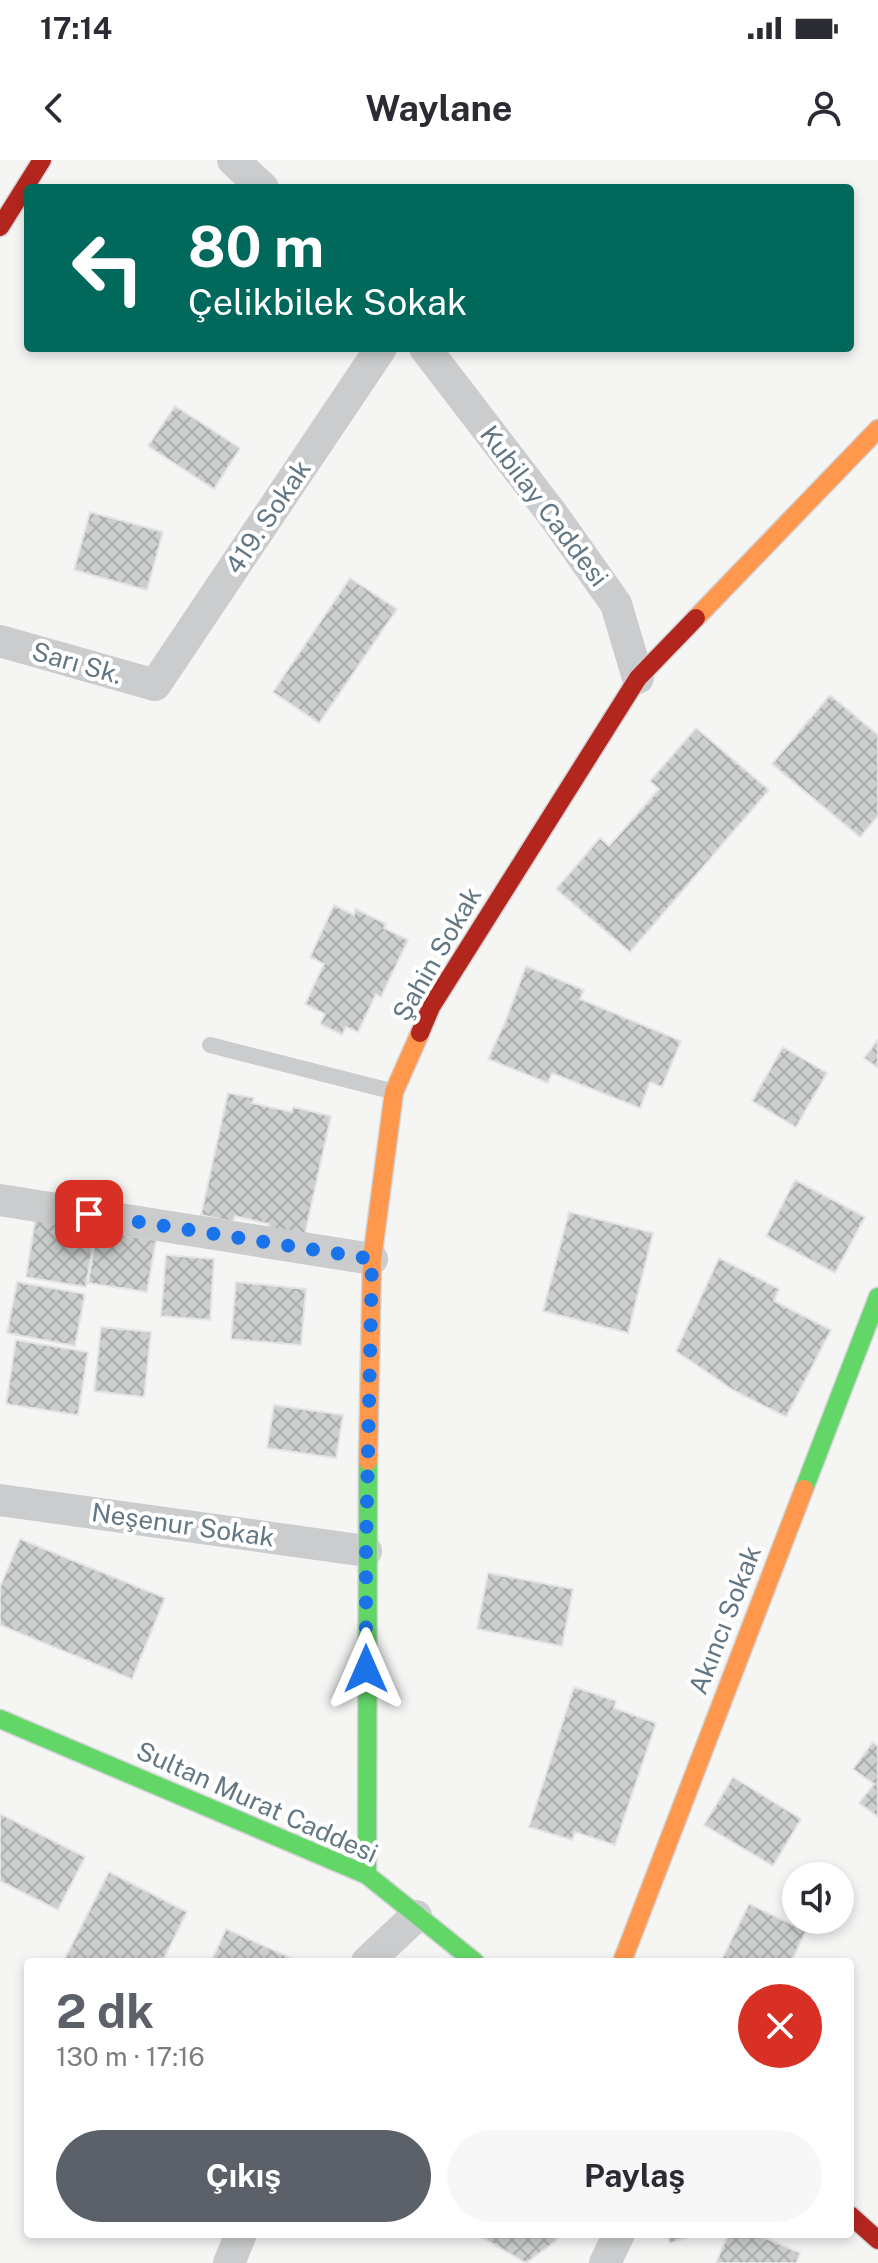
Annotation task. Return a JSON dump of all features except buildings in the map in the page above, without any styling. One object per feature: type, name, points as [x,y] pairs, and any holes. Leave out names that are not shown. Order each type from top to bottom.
[{"type":"street","points":[[27,184],[42,160]]},
{"type":"street","points":[[233,160],[259,184]]},
{"type":"street","points":[[0,227],[24,189]]},
{"type":"street","name":"419. Sokak","points":[[155,685],[378,352]]},
{"type":"street","name":"Kubilay Caddesi","points":[[428,352],[553,515],[616,604],[638,678]]},
{"type":"street","name":"Şahin Sokak","points":[[367,1875],[366,1551],[372,1259],[394,1092],[431,1007],[638,678],[878,429]]},
{"type":"street","name":"Sarı Sk.","points":[[0,641],[155,685]]},
{"type":"street","points":[[0,1200],[372,1259]]},
{"type":"street","name":"Akıncı Sokak","points":[[624,1958],[878,1297]]},
{"type":"street","name":"Neşenur Sokak","points":[[0,1500],[366,1551]]},
{"type":"street","name":"Sultan Murat Caddesi","points":[[0,1719],[367,1875],[470,1958]]},
{"type":"street","points":[[371,1958],[416,1916]]},
{"type":"street","points":[[854,2219],[878,2240]]},
{"type":"street","points":[[229,2263],[239,2238]]},
{"type":"street","points":[[605,2263],[617,2238]]},
{"type":"lane","points":[[210,1045],[394,1092]]},
{"type":"traffic: fast","points":[[804,1489],[878,1297]]},
{"type":"traffic: fast","points":[[367,1875],[368,1461]]},
{"type":"traffic: fast","points":[[0,1719],[367,1875],[470,1958]]},
{"type":"traffic: slow","points":[[696,618],[878,429]]},
{"type":"traffic: slow","points":[[368,1461],[372,1259],[394,1092],[420,1033]]},
{"type":"traffic: slow","points":[[624,1958],[804,1489]]},
{"type":"traffic: jam","points":[[27,184],[42,160]]},
{"type":"traffic: jam","points":[[0,227],[24,189]]},
{"type":"traffic: jam","points":[[420,1033],[431,1007],[638,678],[696,618]]},
{"type":"traffic: jam","points":[[854,2219],[878,2240]]},
{"type":"route","points":[[89,1214],[372,1259],[366,1669]]}]
